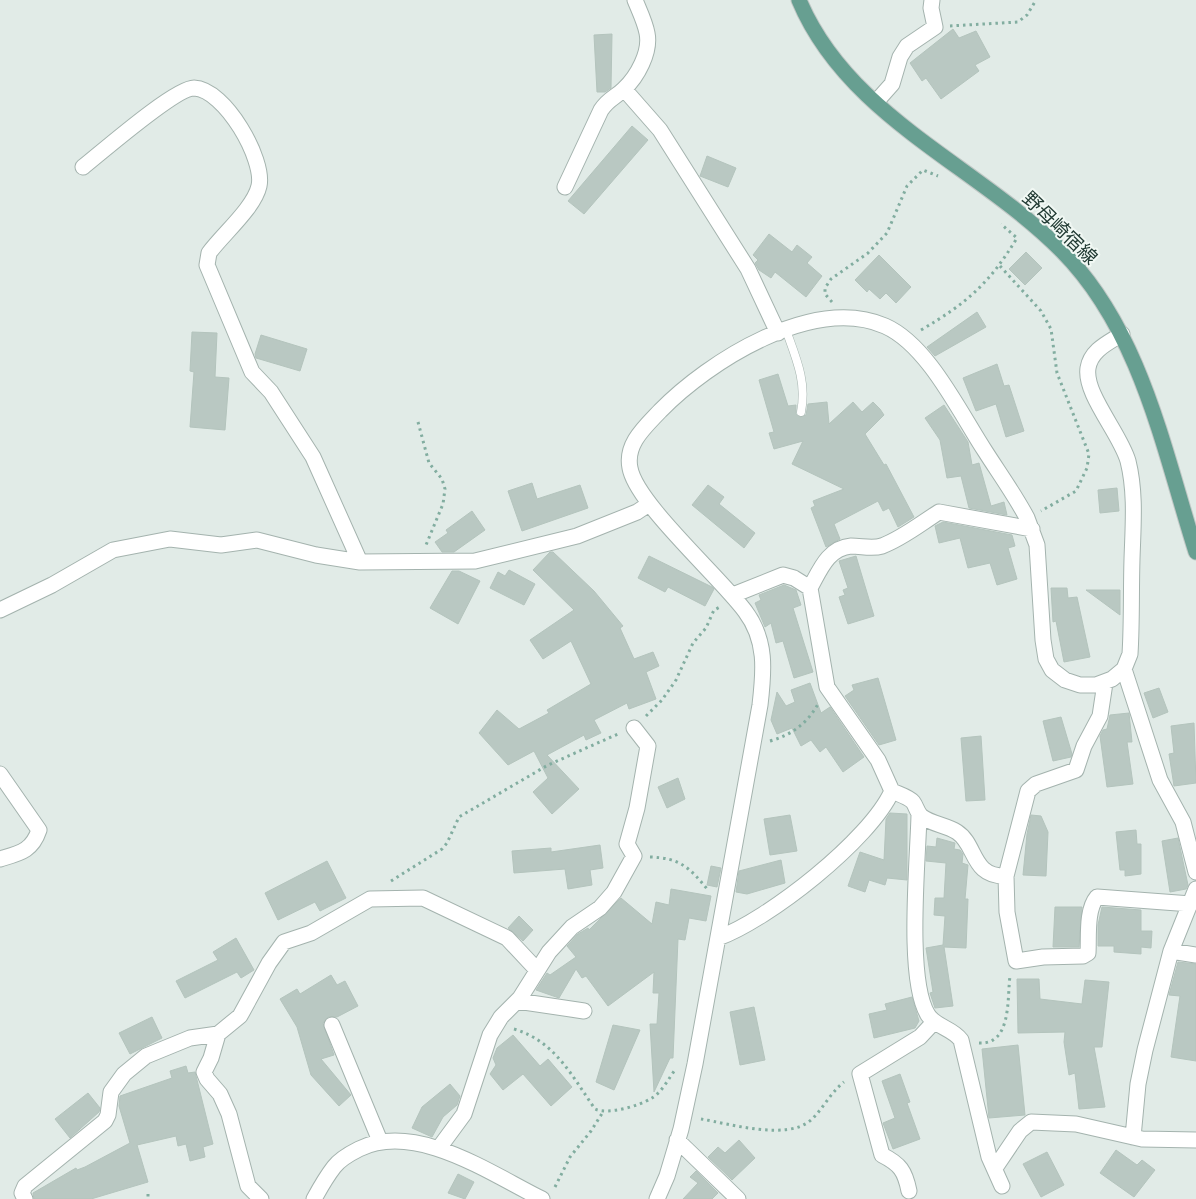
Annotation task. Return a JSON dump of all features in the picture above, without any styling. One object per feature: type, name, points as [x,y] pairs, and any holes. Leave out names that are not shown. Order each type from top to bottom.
[{"type":"main road","name":"野母崎宿線","points":[[799,0],[806,17],[839,66],[897,123],[973,177],[1061,250],[1097,294],[1122,334],[1140,377],[1196,552]]},
{"type":"street","points":[[565,187],[601,110],[608,100],[624,90],[636,74],[647,47],[647,33],[634,0]]},
{"type":"street","points":[[876,102],[892,84],[900,57],[907,46],[935,27],[931,8],[932,0]]},
{"type":"street","points":[[84,168],[172,97],[194,88],[207,92],[219,100],[237,119],[260,171],[259,186],[255,198],[209,253],[207,265],[252,372],[276,399],[313,457],[360,562]]},
{"type":"street","points":[[624,90],[660,130],[748,269],[782,332]]},
{"type":"street","points":[[657,1199],[667,1176],[684,1116],[697,1055],[752,746],[764,673],[764,659],[756,628],[745,611],[733,595],[650,504],[633,480],[629,459],[631,447],[637,437],[671,400],[726,357],[782,332],[818,321],[853,318],[886,326],[905,339],[931,367],[1030,524],[1037,545],[1040,610],[1048,664],[1065,680],[1080,685],[1105,682],[1124,669],[1130,654],[1133,493],[1128,460],[1114,429],[1090,389],[1088,367],[1097,350],[1122,334]]},
{"type":"street","points":[[0,610],[52,585],[112,550],[170,539],[222,545],[257,540],[316,555],[360,562],[475,562],[577,536],[636,512],[650,504]]},
{"type":"street","points":[[1002,1186],[989,1157],[961,1040],[956,1034],[934,1022],[922,1004],[917,985],[916,912],[919,815],[912,801],[892,792],[878,760],[827,687],[810,588],[828,557],[835,551],[850,546],[880,546],[896,540],[938,512],[1030,524]]},
{"type":"street","points":[[733,595],[783,575],[794,578],[810,588]]},
{"type":"street","points":[[1124,669],[1160,780],[1184,822],[1196,872]]},
{"type":"street","points":[[1105,682],[1100,716],[1084,746],[1076,770],[1036,784],[1028,791],[1006,876],[1007,912],[1016,961],[1043,957],[1083,956],[1088,953],[1089,922],[1093,901],[1097,896],[1191,904]]},
{"type":"street","points":[[439,1148],[464,1114],[490,1035],[497,1024],[517,1001],[549,952],[572,926],[600,908],[614,892],[634,856],[627,844],[638,808],[648,746],[634,728]]},
{"type":"street","points":[[0,774],[39,830],[35,842],[19,853],[0,859]]},
{"type":"street","points":[[718,938],[733,932],[797,892],[858,836],[885,806],[892,792]]},
{"type":"street","points":[[919,815],[957,832],[965,840],[980,865],[996,876],[1006,876]]},
{"type":"street","points":[[1132,1137],[1138,1084],[1171,950],[1196,889]]},
{"type":"street","points":[[25,1199],[22,1193],[25,1186],[105,1120],[108,1115],[111,1092],[124,1074],[146,1056],[190,1038],[218,1034],[240,1016],[284,942],[312,933],[370,899],[423,898],[508,938],[537,970]]},
{"type":"street","points":[[1171,950],[1196,956]]},
{"type":"street","points":[[517,1001],[584,1011]]},
{"type":"street","points":[[908,1192],[906,1178],[897,1162],[882,1155],[860,1074],[920,1037],[934,1022]]},
{"type":"street","points":[[332,1025],[380,1141]]},
{"type":"street","points":[[218,1034],[211,1058],[204,1072],[207,1079],[220,1094],[229,1114],[248,1186],[261,1199]]},
{"type":"street","points":[[995,1168],[1020,1131],[1031,1122],[1076,1124],[1132,1137],[1196,1140]]},
{"type":"street","points":[[677,1140],[738,1199]]},
{"type":"street","points":[[314,1199],[335,1166],[351,1153],[380,1141],[408,1141],[439,1148],[548,1195]]},
{"type":"lane","points":[[782,332],[799,366],[804,389],[801,412]]},
{"type":"path","points":[[935,27],[1018,22],[1027,15],[1036,0]]},
{"type":"path","points":[[853,318],[831,301],[825,294],[825,288],[831,279],[868,253],[887,233],[907,186],[923,170],[945,179],[973,177]]},
{"type":"path","points":[[905,339],[970,299],[1000,266],[1016,238],[998,222]]},
{"type":"path","points":[[1000,266],[1041,311],[1052,329],[1057,373],[1089,454],[1087,468],[1076,491],[1030,524]]},
{"type":"path","points":[[418,422],[428,463],[442,479],[445,488],[443,504],[421,563]]},
{"type":"path","points":[[370,899],[377,889],[442,849],[447,843],[459,817],[548,765],[634,728],[662,700],[676,680],[693,643],[706,628],[714,610],[722,607],[734,612],[745,611]]},
{"type":"path","points":[[752,746],[785,737],[810,720],[827,687]]},
{"type":"path","points":[[634,856],[666,858],[682,863],[723,908]]},
{"type":"path","points":[[961,1040],[986,1043],[1002,1032],[1006,1019],[1011,970],[1016,961]]},
{"type":"path","points":[[497,1024],[521,1031],[548,1045],[565,1064],[595,1109],[602,1112],[611,1112],[652,1098],[679,1065],[697,1055]]},
{"type":"path","points":[[684,1116],[783,1131],[799,1128],[811,1120],[836,1088],[860,1074]]},
{"type":"path","points":[[548,1195],[570,1158],[592,1131],[602,1112]]},
{"type":"path","points":[[148,1194],[148,1199]]},
{"type":"building","points":[[953,29],[959,38],[976,31],[990,57],[975,65],[979,71],[941,99],[926,78],[922,81],[910,63]]},
{"type":"building","points":[[612,34],[611,88],[605,92],[597,92],[594,35]]},
{"type":"building","points":[[632,126],[648,140],[584,214],[568,201]]},
{"type":"building","points":[[707,156],[736,168],[728,187],[700,176]]},
{"type":"building","points":[[769,234],[792,252],[797,245],[812,257],[807,263],[822,276],[806,297],[775,272],[771,278],[759,270],[755,263],[758,260],[753,255]]},
{"type":"building","points":[[1026,252],[1042,268],[1025,285],[1009,269]]},
{"type":"building","points":[[879,255],[911,287],[896,303],[886,293],[880,299],[869,289],[867,292],[855,280]]},
{"type":"building","points":[[977,312],[986,327],[935,356],[927,347]]},
{"type":"building","points":[[192,332],[217,333],[215,377],[229,378],[225,430],[190,427],[194,372],[190,371]]},
{"type":"building","points":[[261,335],[307,349],[300,371],[256,358],[255,354]]},
{"type":"building","points":[[997,364],[1004,386],[1009,385],[1024,431],[1006,437],[996,404],[976,411],[963,378]]},
{"type":"building","points":[[778,374],[788,406],[796,405],[796,414],[800,417],[806,415],[808,404],[827,402],[829,424],[853,402],[862,412],[873,402],[880,409],[884,415],[865,434],[884,465],[886,464],[914,517],[898,527],[889,508],[883,511],[878,501],[834,524],[840,539],[826,547],[811,508],[815,506],[813,501],[844,489],[792,464],[803,441],[774,449],[769,433],[774,432],[759,380]]},
{"type":"building","points":[[944,405],[968,442],[972,465],[979,463],[991,506],[1004,502],[1007,515],[969,508],[961,476],[947,478],[940,440],[925,418]]},
{"type":"building","points":[[532,483],[537,499],[580,485],[588,508],[522,531],[508,491]]},
{"type":"building","points":[[708,485],[724,497],[719,504],[755,533],[744,548],[692,505]]},
{"type":"building","points":[[1117,488],[1119,511],[1100,513],[1098,490]]},
{"type":"building","points":[[472,511],[485,530],[454,552],[442,552],[435,542],[448,533],[446,530]]},
{"type":"building","points":[[943,522],[1012,535],[1015,546],[1008,548],[1017,579],[997,585],[990,563],[968,568],[960,538],[939,543],[935,526]]},
{"type":"building","points":[[550,552],[553,552],[594,591],[623,626],[620,628],[634,659],[653,652],[659,666],[646,672],[656,699],[629,709],[627,703],[594,720],[601,733],[586,740],[584,735],[547,755],[579,789],[552,814],[533,792],[548,778],[534,751],[508,765],[479,733],[497,710],[519,729],[549,713],[547,710],[591,684],[571,641],[543,659],[530,640],[574,610],[533,570]]},
{"type":"building","points":[[649,556],[712,587],[714,589],[705,606],[668,587],[665,592],[638,578]]},
{"type":"building","points":[[856,556],[874,616],[848,624],[839,597],[845,595],[843,590],[848,588],[839,561]]},
{"type":"building","points":[[509,570],[535,584],[524,605],[490,588],[498,572],[505,576]]},
{"type":"building","points":[[452,571],[459,571],[480,581],[458,624],[430,608]]},
{"type":"building","points":[[784,585],[796,590],[801,605],[793,608],[813,672],[794,678],[783,641],[776,643],[771,623],[765,627],[755,603],[761,600],[759,595]]},
{"type":"building","points":[[1051,588],[1067,588],[1068,598],[1077,597],[1090,657],[1064,662],[1056,621],[1053,622]]},
{"type":"building","points":[[1086,590],[1120,590],[1120,615]]},
{"type":"building","points":[[878,678],[896,740],[879,745],[845,696],[854,690],[852,685]]},
{"type":"building","points":[[810,683],[821,713],[830,707],[864,757],[843,772],[826,747],[820,752],[811,740],[801,746],[792,728],[777,734],[771,720],[777,692],[786,706],[795,702],[791,690]]},
{"type":"building","points":[[1159,688],[1168,712],[1153,718],[1144,693]]},
{"type":"building","points":[[1129,713],[1132,742],[1127,742],[1133,784],[1107,787],[1100,736],[1103,730],[1107,729],[1110,715]]},
{"type":"building","points":[[1061,717],[1072,754],[1071,757],[1053,761],[1043,721]]},
{"type":"building","points":[[1194,723],[1196,783],[1174,786],[1169,754],[1174,753],[1171,726]]},
{"type":"building","points":[[981,736],[985,800],[966,801],[961,738]]},
{"type":"building","points":[[678,778],[685,799],[667,808],[658,787]]},
{"type":"building","points":[[890,813],[907,814],[907,880],[887,878],[885,885],[869,880],[865,892],[848,886],[860,852],[884,860],[886,819]]},
{"type":"building","points":[[790,815],[797,851],[770,855],[764,819]]},
{"type":"building","points":[[1031,815],[1041,816],[1048,832],[1046,876],[1023,875]]},
{"type":"building","points":[[1136,830],[1137,844],[1141,844],[1141,874],[1125,876],[1125,870],[1120,870],[1116,832]]},
{"type":"building","points":[[937,838],[955,843],[954,849],[960,850],[963,854],[962,863],[968,865],[965,899],[968,899],[966,948],[944,947],[953,1006],[935,1008],[930,993],[933,992],[926,948],[943,945],[945,916],[934,915],[935,898],[944,898],[946,863],[926,861],[927,846],[936,847]]},
{"type":"building","points":[[1178,838],[1188,885],[1186,889],[1170,892],[1162,841]]},
{"type":"building","points":[[600,845],[603,868],[590,870],[592,885],[568,889],[565,869],[514,873],[512,851],[551,848],[551,852]]},
{"type":"building","points":[[781,860],[785,883],[747,894],[736,892],[739,871]]},
{"type":"building","points":[[327,861],[346,898],[320,911],[315,902],[278,920],[265,893]]},
{"type":"building","points":[[711,866],[721,868],[717,887],[707,885]]},
{"type":"building","points":[[671,889],[711,896],[706,921],[689,918],[685,940],[678,939],[673,1058],[670,1058],[654,1092],[650,1024],[657,1024],[659,993],[653,993],[654,972],[608,1006],[586,976],[582,978],[576,969],[559,998],[536,990],[547,973],[550,975],[576,957],[567,946],[578,934],[588,928],[589,930],[621,898],[652,924],[656,902],[669,905]]},
{"type":"building","points":[[1055,907],[1082,907],[1079,947],[1053,947]]},
{"type":"building","points":[[1102,907],[1141,910],[1141,931],[1152,931],[1151,948],[1141,947],[1141,954],[1114,952],[1114,946],[1098,946],[1098,925]]},
{"type":"building","points":[[519,916],[533,930],[523,941],[508,928]]},
{"type":"building","points":[[236,938],[254,970],[241,978],[237,972],[185,998],[176,981],[218,960],[213,952]]},
{"type":"building","points":[[1178,962],[1196,964],[1196,1061],[1171,1057],[1180,996],[1169,995]]},
{"type":"building","points":[[331,975],[337,985],[345,981],[358,1006],[337,1017],[328,1017],[323,1023],[334,1055],[321,1059],[351,1095],[339,1106],[311,1075],[297,1027],[280,999],[297,989],[300,994]]},
{"type":"building","points":[[1017,979],[1039,979],[1040,999],[1082,1004],[1085,980],[1109,982],[1102,1047],[1094,1047],[1105,1107],[1079,1109],[1075,1073],[1069,1075],[1064,1042],[1065,1032],[1018,1033]]},
{"type":"building","points":[[912,997],[919,1021],[915,1028],[874,1038],[869,1014],[887,1010],[885,1004]]},
{"type":"building","points":[[754,1007],[765,1060],[740,1065],[730,1012]]},
{"type":"building","points":[[152,1017],[162,1038],[130,1054],[119,1033]]},
{"type":"building","points":[[613,1025],[640,1030],[614,1090],[596,1082]]},
{"type":"building","points":[[513,1035],[540,1066],[548,1059],[572,1087],[551,1106],[523,1074],[503,1090],[490,1074],[496,1065],[493,1058],[497,1048]]},
{"type":"building","points":[[1018,1045],[1025,1115],[989,1118],[982,1049]]},
{"type":"building","points":[[186,1066],[188,1073],[195,1072],[213,1144],[203,1147],[205,1157],[190,1161],[186,1144],[178,1146],[176,1136],[137,1145],[148,1182],[91,1199],[34,1199],[33,1193],[76,1168],[77,1170],[85,1167],[130,1143],[119,1106],[120,1096],[172,1078],[170,1071]]},
{"type":"building","points":[[900,1074],[910,1102],[907,1103],[920,1139],[893,1149],[883,1123],[895,1118],[882,1081]]},
{"type":"building","points":[[450,1084],[460,1096],[457,1105],[443,1117],[432,1137],[412,1128],[422,1107]]},
{"type":"building","points":[[88,1093],[100,1108],[99,1112],[70,1138],[55,1119]]},
{"type":"building","points":[[739,1140],[755,1158],[732,1180],[708,1157],[718,1147],[725,1153]]},
{"type":"building","points":[[1116,1150],[1137,1165],[1142,1160],[1155,1170],[1134,1197],[1100,1173]]},
{"type":"building","points":[[1047,1152],[1064,1185],[1041,1197],[1023,1164]]},
{"type":"building","points":[[696,1171],[718,1193],[712,1199],[683,1199],[698,1183],[690,1177]]},
{"type":"building","points":[[458,1174],[474,1182],[465,1199],[448,1193]]}]
